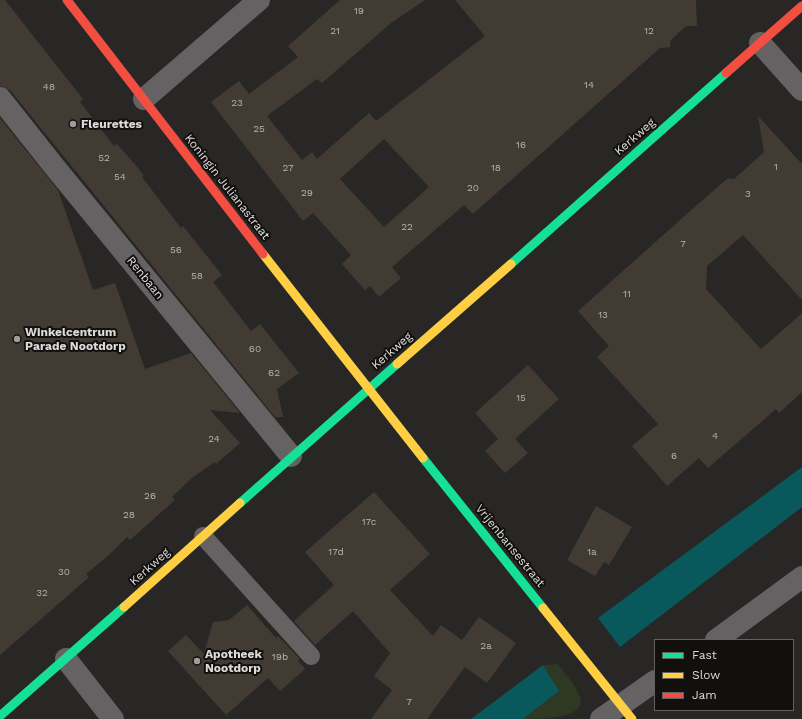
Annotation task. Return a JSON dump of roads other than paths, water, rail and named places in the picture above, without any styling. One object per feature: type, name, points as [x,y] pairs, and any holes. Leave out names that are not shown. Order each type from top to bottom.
[{"type":"street","name":"Koningin Julianastraat","points":[[67,0],[368,389]]},
{"type":"street","points":[[144,99],[259,0]]},
{"type":"street","name":"Kerkweg","points":[[0,716],[66,659],[291,456],[802,6]]},
{"type":"street","points":[[760,43],[802,90]]},
{"type":"street","name":"Renbaan","points":[[0,98],[291,456]]},
{"type":"street","name":"Vrijenbansestraat","points":[[368,389],[626,711]]},
{"type":"street","points":[[717,639],[802,577]]},
{"type":"street","points":[[66,659],[113,719]]},
{"type":"street","points":[[601,719],[626,711],[654,682]]},
{"type":"lane","points":[[203,536],[311,656]]},
{"type":"water","points":[[802,467],[802,507],[620,647],[598,618]]},
{"type":"water","points":[[543,665],[559,691],[523,719],[471,719]]},
{"type":"place","name":"Fleurettes","points":[[73,124]]},
{"type":"place","name":"Winkelcentrum Parade Nootdorp","points":[[17,339]]},
{"type":"place","name":"Apotheek Nootdorp","points":[[197,661]]}]
